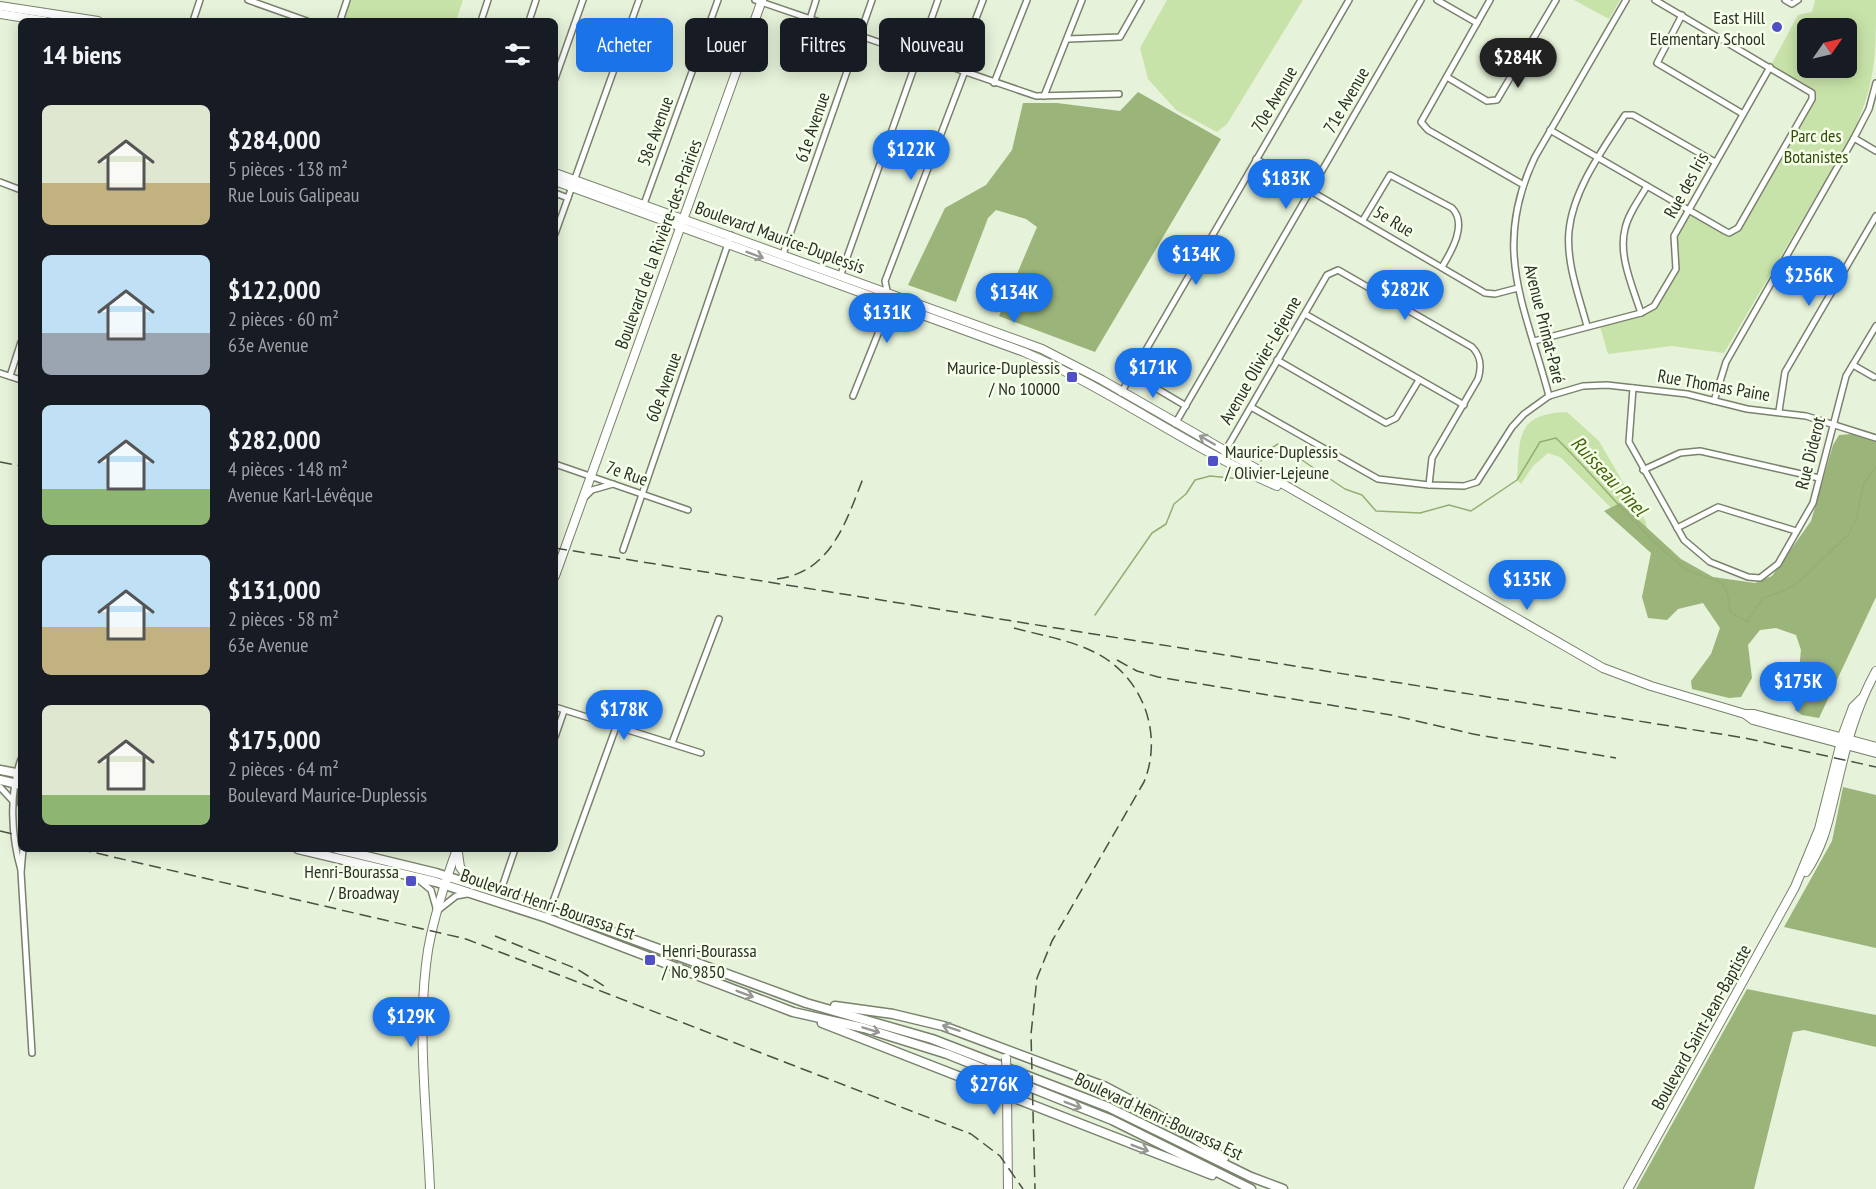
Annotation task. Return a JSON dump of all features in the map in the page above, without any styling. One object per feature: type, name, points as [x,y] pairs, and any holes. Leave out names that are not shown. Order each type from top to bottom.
[{"type":"main road","points":[[0,770],[18,780]]},
{"type":"main road","points":[[0,780],[18,781]]},
{"type":"main road","name":"Boulevard Henri-Bourassa Est","points":[[336,852],[402,873],[446,881]]},
{"type":"main road","name":"Boulevard Henri-Bourassa Est","points":[[336,852],[473,890],[793,1012],[864,1028],[947,1054],[1122,1124],[1249,1188]]},
{"type":"main road","name":"Boulevard Henri-Bourassa Est","points":[[473,890],[500,893],[550,909],[806,1003],[897,1027],[988,1059],[1108,1107],[1251,1177],[1283,1189]]},
{"type":"main road","points":[[806,1003],[918,1018],[1006,1053],[1127,1096],[1178,1127],[1251,1177]]},
{"type":"main road","points":[[793,1012],[1249,1188]]},
{"type":"street","points":[[194,18],[200,0]]},
{"type":"street","points":[[248,0],[299,18]]},
{"type":"street","points":[[341,18],[347,0]]},
{"type":"street","points":[[482,18],[489,0]]},
{"type":"street","points":[[530,18],[536,0]]},
{"type":"street","points":[[558,71],[583,0]]},
{"type":"street","points":[[558,226],[639,0]]},
{"type":"street","name":"58e Avenue","points":[[644,204],[718,0]]},
{"type":"street","points":[[810,18],[816,0]]},
{"type":"street","name":"61e Avenue","points":[[866,18],[872,0]]},
{"type":"street","points":[[932,18],[938,0]]},
{"type":"street","points":[[976,18],[983,0]]},
{"type":"street","points":[[994,82],[1027,0]]},
{"type":"street","points":[[1044,96],[1082,0]]},
{"type":"street","points":[[1068,39],[1120,37],[1141,0]]},
{"type":"street","name":"70e Avenue","points":[[1116,400],[1349,0]]},
{"type":"street","name":"71e Avenue","points":[[1170,432],[1421,0]]},
{"type":"street","points":[[1437,0],[1477,23]]},
{"type":"street","points":[[1490,0],[1423,115],[1423,126],[1522,184]]},
{"type":"street","points":[[1447,77],[1487,101],[1497,100],[1556,0]]},
{"type":"street","name":"Avenue Primat-Paré","points":[[1549,396],[1518,288],[1512,236],[1522,184],[1550,130],[1626,0]]},
{"type":"street","points":[[1550,130],[1725,231],[1729,233],[1738,228],[1812,99],[1811,90],[1655,0]]},
{"type":"street","points":[[1785,0],[1792,4],[1798,0]]},
{"type":"street","points":[[759,1],[807,18]]},
{"type":"street","name":"Boulevard de la Rivière-des-Prairies","points":[[558,568],[683,223],[759,1]]},
{"type":"street","points":[[0,6],[78,18]]},
{"type":"street","points":[[0,14],[25,18]]},
{"type":"street","points":[[1682,15],[1657,63],[1743,114]]},
{"type":"street","name":"Rue des Iris","points":[[1534,341],[1641,312],[1654,306],[1676,269],[1674,236],[1770,67]]},
{"type":"street","name":"61e Avenue","points":[[780,264],[847,72]]},
{"type":"street","points":[[837,284],[912,72]]},
{"type":"street","points":[[853,396],[890,304],[885,281],[965,72]]},
{"type":"street","points":[[968,72],[1044,96],[1119,94]]},
{"type":"street","points":[[1714,401],[1726,362],[1854,138],[1869,109],[1876,83]]},
{"type":"street","points":[[1587,326],[1572,266],[1569,231],[1582,188],[1623,118],[1630,114],[1715,162]]},
{"type":"street","points":[[1854,138],[1876,152]]},
{"type":"street","name":"5e Rue","points":[[1256,159],[1488,294],[1518,288]]},
{"type":"street","name":"Boulevard Maurice-Duplessis","points":[[558,175],[573,183],[683,223],[731,235],[1042,349],[1122,391],[1588,661],[1635,681],[1745,714],[1753,720],[1876,753]]},
{"type":"street","points":[[1363,220],[1390,175],[1452,208],[1457,217],[1455,244],[1442,267]]},
{"type":"street","name":"Boulevard Maurice-Duplessis","points":[[558,181],[573,183],[644,204],[728,245],[1038,358],[1220,460],[1312,501]]},
{"type":"street","points":[[0,182],[18,189]]},
{"type":"street","points":[[1641,312],[1626,261],[1623,240],[1628,220],[1647,186]]},
{"type":"street","points":[[558,194],[568,198]]},
{"type":"street","points":[[1779,411],[1785,372],[1876,216]]},
{"type":"street","name":"60e Avenue","points":[[623,550],[731,235]]},
{"type":"street","points":[[1785,262],[1832,290]]},
{"type":"street","name":"Avenue Olivier-Lejeune","points":[[1220,460],[1327,275],[1334,270],[1342,271],[1472,347],[1480,361],[1478,379],[1464,405]]},
{"type":"street","points":[[1305,314],[1464,405],[1432,458],[1429,485]]},
{"type":"street","name":"Rue Diderot","points":[[1677,528],[1691,548],[1710,562],[1749,577],[1760,578],[1778,564],[1813,503],[1846,376],[1876,326]]},
{"type":"street","points":[[1038,358],[1042,349]]},
{"type":"street","points":[[9,376],[18,350]]},
{"type":"street","points":[[1277,360],[1386,423],[1396,418],[1419,380]]},
{"type":"street","points":[[1853,365],[1874,377]]},
{"type":"street","points":[[0,373],[18,379]]},
{"type":"street","points":[[1132,374],[1186,406]]},
{"type":"street","name":"Rue Thomas Paine","points":[[1251,407],[1378,479],[1429,485],[1464,486],[1477,482],[1512,427],[1531,408],[1549,396],[1583,386],[1633,388],[1687,394],[1747,409],[1779,411],[1833,423],[1874,438]]},
{"type":"street","points":[[1633,388],[1629,442],[1677,528],[1718,507],[1796,531]]},
{"type":"street","points":[[1643,470],[1680,453],[1700,451],[1819,478]]},
{"type":"street","name":"7e Rue","points":[[558,465],[688,510]]},
{"type":"street","points":[[583,499],[592,490],[614,484]]},
{"type":"street","points":[[672,743],[719,619]]},
{"type":"street","name":"Boulevard Saint-Jean-Baptiste","points":[[1630,1186],[1795,887],[1820,829],[1853,707],[1862,699],[1876,671]]},
{"type":"street","points":[[558,708],[701,753]]},
{"type":"street","points":[[558,728],[564,711]]},
{"type":"street","points":[[547,918],[616,727]]},
{"type":"street","name":"Boulevard Maurice-Duplessis","points":[[1844,743],[1876,747]]},
{"type":"street","points":[[18,784],[12,800],[17,858],[21,872]]},
{"type":"street","points":[[0,787],[12,800]]},
{"type":"street","points":[[23,852],[21,872],[32,1053]]},
{"type":"street","points":[[430,1189],[424,1000],[427,958],[437,911],[456,852]]},
{"type":"street","points":[[437,911],[456,896],[473,890],[460,867],[458,852]]},
{"type":"street","points":[[500,893],[514,852]]},
{"type":"street","points":[[402,873],[426,883],[431,890],[437,911]]},
{"type":"street","points":[[1006,1053],[1008,1189]]},
{"type":"green space","points":[[347,0],[463,0],[457,18],[341,18]]},
{"type":"green space","points":[[1167,0],[1303,0],[1227,124],[1217,132],[1176,110],[1148,79],[1140,48]]},
{"type":"green space","points":[[1574,0],[1620,0],[1609,19]]},
{"type":"green space","name":"Parc des Botanistes","points":[[1815,0],[1876,0],[1873,69],[1866,100],[1852,135],[1724,353],[1672,346],[1608,354],[1599,323],[1654,306],[1677,262],[1674,236],[1688,210],[1728,234],[1733,232],[1812,99],[1811,90],[1770,67],[1798,15],[1812,12]]},
{"type":"green space","points":[[1138,92],[1221,139],[1095,352],[999,316],[1037,227],[1026,219],[996,210],[988,218],[956,302],[908,285],[945,208],[986,185],[1012,150],[1023,103],[1057,103],[1120,111]]},
{"type":"green space","points":[[1567,412],[1599,441],[1646,522],[1648,537],[1639,536],[1560,457],[1548,453],[1533,466],[1521,484],[1517,480],[1520,441],[1529,423],[1550,414]]},
{"type":"green space","points":[[1852,434],[1876,440],[1876,597],[1819,718],[1802,715],[1795,710],[1801,650],[1796,635],[1776,628],[1760,630],[1748,645],[1752,678],[1741,697],[1729,698],[1692,689],[1691,681],[1711,654],[1720,628],[1703,603],[1678,609],[1667,620],[1648,618],[1642,597],[1651,553],[1604,511],[1620,503],[1681,559],[1713,577],[1755,583],[1772,576],[1811,521],[1833,445],[1839,435]]},
{"type":"green space","points":[[1843,787],[1876,795],[1876,948],[1784,927],[1832,841]]},
{"type":"green space","points":[[1747,989],[1876,1015],[1876,1047],[1804,1030],[1793,1032],[1754,1189],[1636,1189]]},
{"type":"waterway","name":"Ruisseau Pinel","points":[[1261,461],[1278,444],[1345,489],[1362,495],[1376,511],[1420,513],[1449,505],[1471,511],[1517,480],[1540,442],[1556,438],[1634,521],[1683,567],[1692,573],[1715,579],[1721,583],[1725,588],[1730,612],[1747,622],[1763,598],[1786,590],[1801,580],[1848,535],[1856,520],[1864,483],[1876,467]]},
{"type":"waterway","name":"Ruisseau Pinel","points":[[1095,615],[1152,533],[1166,524],[1174,504],[1186,494],[1195,480],[1210,476],[1241,479]]},
{"type":"railway","points":[[0,462],[18,465]]},
{"type":"railway","points":[[777,579],[796,574],[811,566],[824,555],[843,527],[864,476]]},
{"type":"railway","points":[[558,548],[1745,738],[1876,767]]},
{"type":"railway","points":[[1014,628],[1075,644],[1111,662],[1125,675],[1145,707],[1150,725],[1151,744],[1150,763],[1144,782],[1052,941],[1037,978],[1031,1034],[1035,1189]]},
{"type":"railway","points":[[1117,660],[1137,671],[1158,677],[1391,715],[1473,734],[1616,758]]},
{"type":"railway","points":[[0,831],[18,835]]},
{"type":"railway","points":[[92,852],[466,939],[971,1134],[1000,1156],[1023,1189]]},
{"type":"railway","points":[[495,936],[577,969],[604,986]]},
{"type":"place","name":"East Hill Elementary School","points":[[1777,27]]},
{"type":"place","name":"Maurice-Duplessis / No 10000","points":[[1072,377]]},
{"type":"place","name":"Maurice-Duplessis / Olivier-Lejeune","points":[[1213,461]]},
{"type":"place","name":"Henri-Bourassa / Broadway","points":[[411,881]]},
{"type":"place","name":"Henri-Bourassa / No 9850","points":[[650,960]]}]
